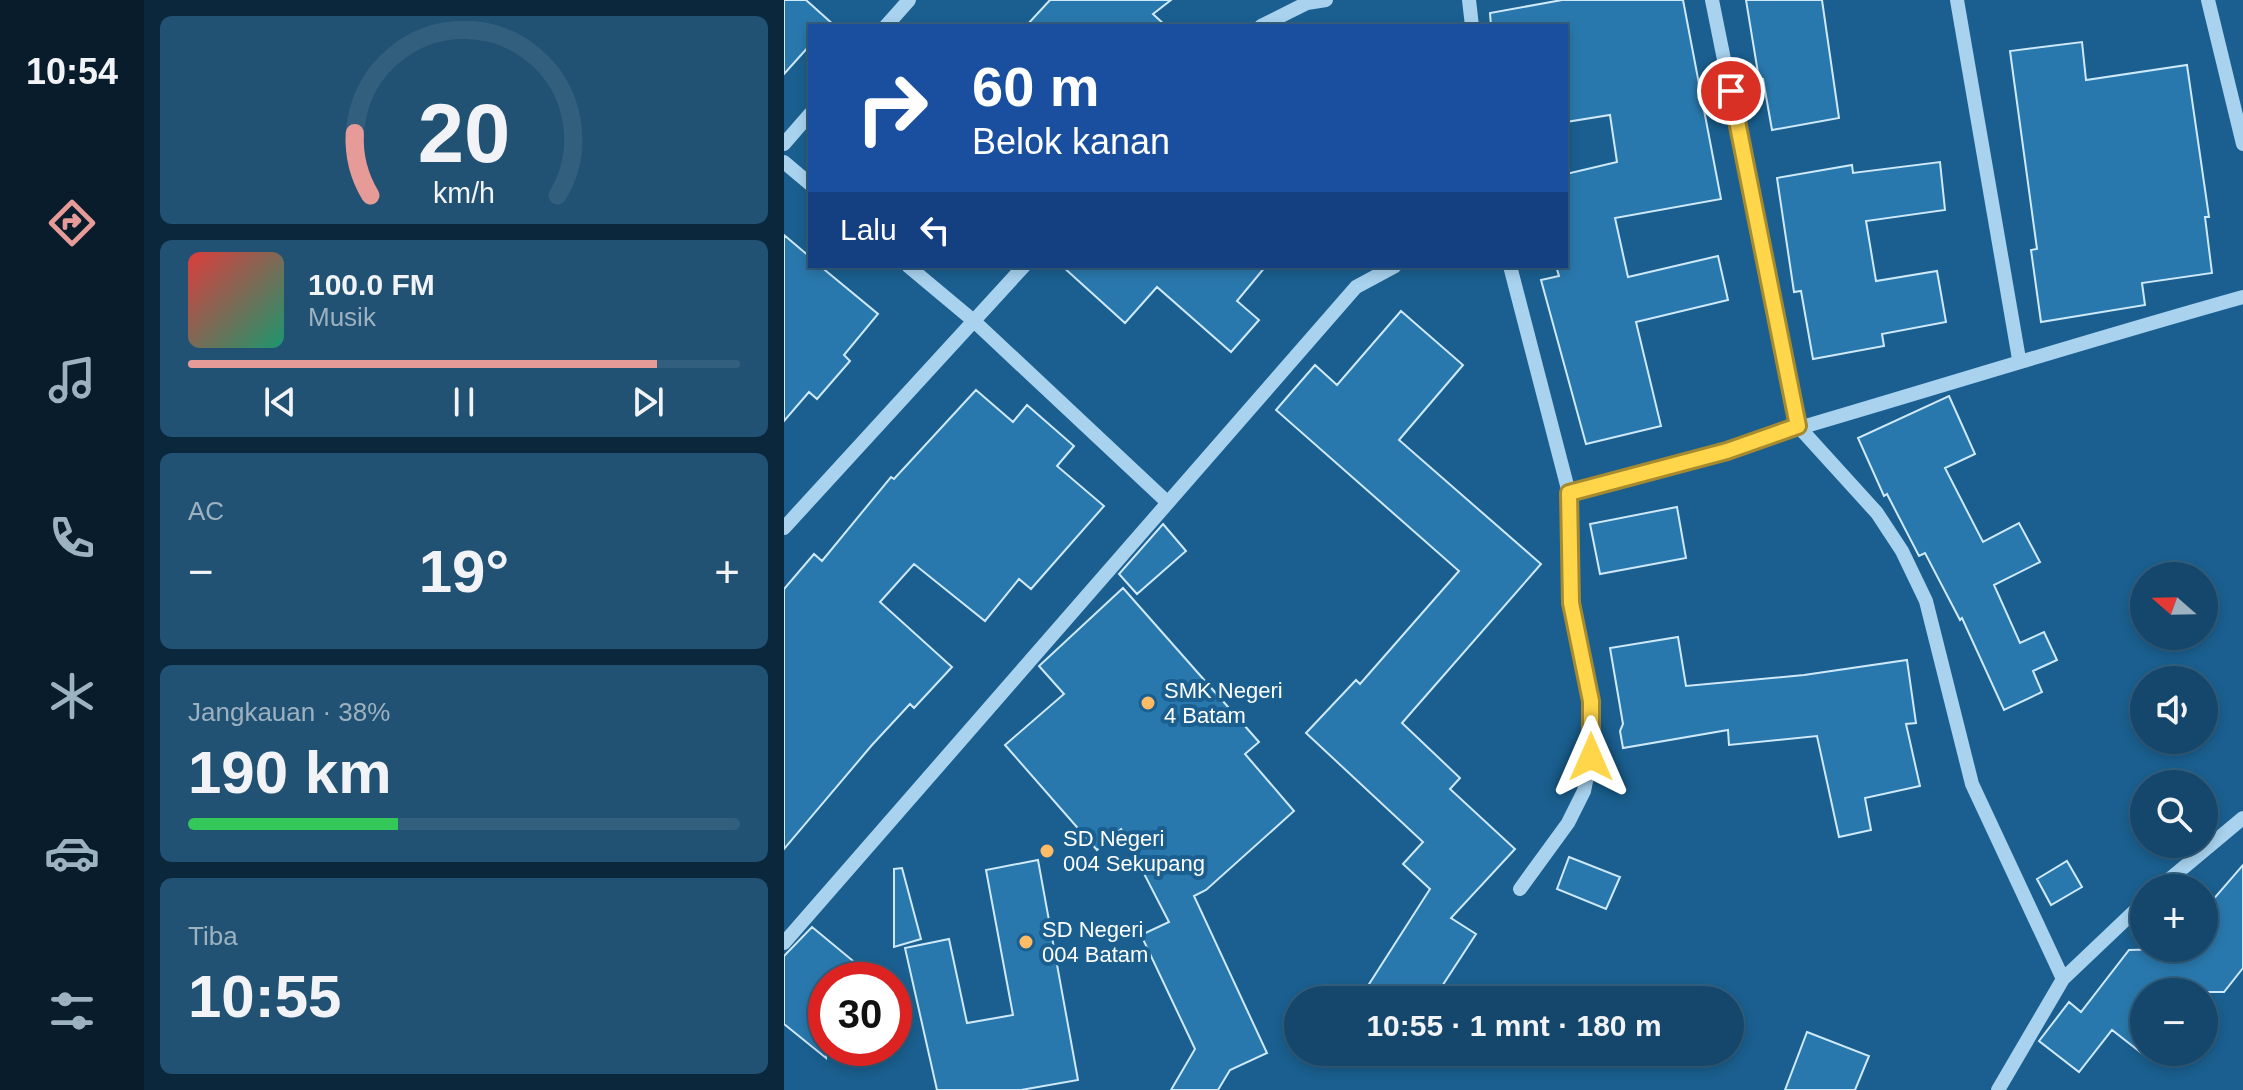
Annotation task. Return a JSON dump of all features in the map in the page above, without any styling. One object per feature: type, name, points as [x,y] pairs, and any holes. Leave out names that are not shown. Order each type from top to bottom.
[{"type":"street","points":[[888,24],[909,0]]},
{"type":"street","points":[[1265,24],[1307,3],[1326,0]]},
{"type":"street","points":[[1469,0],[1472,24]]},
{"type":"street","points":[[1712,0],[1798,426],[1877,513],[1902,551],[1926,601],[1972,784],[2063,979]]},
{"type":"street","points":[[1957,0],[2019,359]]},
{"type":"street","points":[[2208,0],[2243,144]]},
{"type":"street","points":[[784,144],[808,116]]},
{"type":"street","points":[[784,162],[808,182]]},
{"type":"street","points":[[910,268],[975,322],[1166,501]]},
{"type":"street","points":[[784,528],[1022,268]]},
{"type":"street","points":[[784,943],[1166,501],[1356,287],[1391,268]]},
{"type":"street","points":[[1511,268],[1569,493],[1571,603],[1591,701],[1591,757],[1584,791],[1568,823],[1520,889]]},
{"type":"street","points":[[1569,493],[1727,451],[1798,426],[2019,359],[2243,297]]},
{"type":"street","points":[[2176,874],[2243,818]]},
{"type":"street","points":[[1998,1090],[2063,979],[2130,915]]},
{"type":"building","points":[[784,0],[806,0],[833,24],[808,24],[808,47],[784,74]]},
{"type":"building","points":[[1050,0],[1171,0],[1153,14],[1164,24],[1028,24]]},
{"type":"building","points":[[1562,0],[1683,0],[1721,199],[1615,218],[1628,277],[1718,256],[1728,300],[1636,322],[1661,426],[1586,444],[1541,280],[1559,276],[1557,268],[1568,268],[1568,174],[1617,162],[1610,115],[1568,122],[1568,24],[1491,24],[1490,13]]},
{"type":"building","points":[[1746,0],[1822,0],[1839,118],[1772,130],[1763,79],[1759,79]]},
{"type":"building","points":[[2082,42],[2086,80],[2187,65],[2209,217],[2205,217],[2212,273],[2142,283],[2145,305],[2041,322],[2031,250],[2037,249],[2010,51]]},
{"type":"building","points":[[1940,162],[1945,210],[1866,221],[1876,281],[1937,271],[1946,322],[1882,334],[1884,346],[1813,359],[1801,291],[1794,292],[1777,178],[1852,165],[1853,173]]},
{"type":"building","points":[[784,235],[808,255],[808,268],[822,268],[878,314],[844,355],[850,361],[817,399],[809,392],[784,421]]},
{"type":"building","points":[[1064,268],[1264,268],[1237,301],[1259,320],[1231,352],[1157,287],[1125,323]]},
{"type":"building","points":[[1401,311],[1463,365],[1399,440],[1541,564],[1402,723],[1460,778],[1450,789],[1515,849],[1451,918],[1476,934],[1442,986],[1368,986],[1430,889],[1403,864],[1423,842],[1306,733],[1356,680],[1360,684],[1459,571],[1276,410],[1315,365],[1337,385]]},
{"type":"building","points":[[976,390],[1013,422],[1027,405],[1074,446],[1057,466],[1104,506],[1031,589],[1019,579],[985,621],[914,564],[880,602],[952,667],[914,708],[910,704],[872,745],[784,849],[784,589],[814,554],[822,561],[891,477],[894,479]]},
{"type":"building","points":[[1949,396],[1975,454],[1945,468],[1983,542],[2019,523],[2040,562],[1994,585],[2020,643],[2044,632],[2057,660],[2033,671],[2042,692],[2004,710],[1962,618],[1960,620],[1925,553],[1919,556],[1887,494],[1884,496],[1858,438]]},
{"type":"building","points":[[1677,507],[1686,558],[1600,574],[1590,524]]},
{"type":"building","points":[[1163,524],[1186,551],[1137,594],[1119,574]]},
{"type":"building","points":[[1123,588],[1259,742],[1245,754],[1294,811],[1206,890],[1194,896],[1267,1053],[1230,1070],[1218,1090],[1171,1090],[1195,1049],[1141,935],[1169,922],[1121,829],[1097,850],[1005,745],[1064,694],[1039,666]]},
{"type":"building","points":[[1678,637],[1686,686],[1804,675],[1907,660],[1916,723],[1906,724],[1920,786],[1865,798],[1871,830],[1839,837],[1817,736],[1729,745],[1728,730],[1623,748],[1620,731],[1623,724],[1610,648]]},
{"type":"building","points":[[1569,857],[1620,877],[1606,909],[1557,889]]},
{"type":"building","name":"SD Negeri 004 Batam","points":[[1038,860],[1078,1080],[1021,1090],[937,1090],[912,979],[912,962],[908,962],[905,948],[949,939],[967,1023],[1013,1015],[986,870]]},
{"type":"building","points":[[2067,861],[2082,887],[2051,905],[2037,879]]},
{"type":"building","points":[[2243,865],[2243,968],[2224,992],[2218,992],[2218,978],[2130,978],[2130,1044],[2112,1030],[2079,1072],[2039,1041],[2069,1002],[2081,1012],[2129,950],[2130,962],[2218,962],[2218,894]]},
{"type":"building","points":[[902,868],[921,939],[894,947],[894,869]]},
{"type":"building","points":[[812,927],[854,962],[808,962],[808,1043],[784,1024],[784,956]]},
{"type":"building","points":[[1807,1032],[1869,1056],[1855,1090],[1785,1090]]},
{"type":"place","name":"SMK Negeri 4 Batam","points":[[1148,703]]},
{"type":"place","name":"SD Negeri 004 Sekupang","points":[[1047,851]]},
{"type":"place","name":"SD Negeri 004 Batam","points":[[1026,942]]},
{"type":"route","points":[[1591,757],[1591,701],[1571,603],[1569,493],[1727,451],[1798,426],[1731,91]]}]
